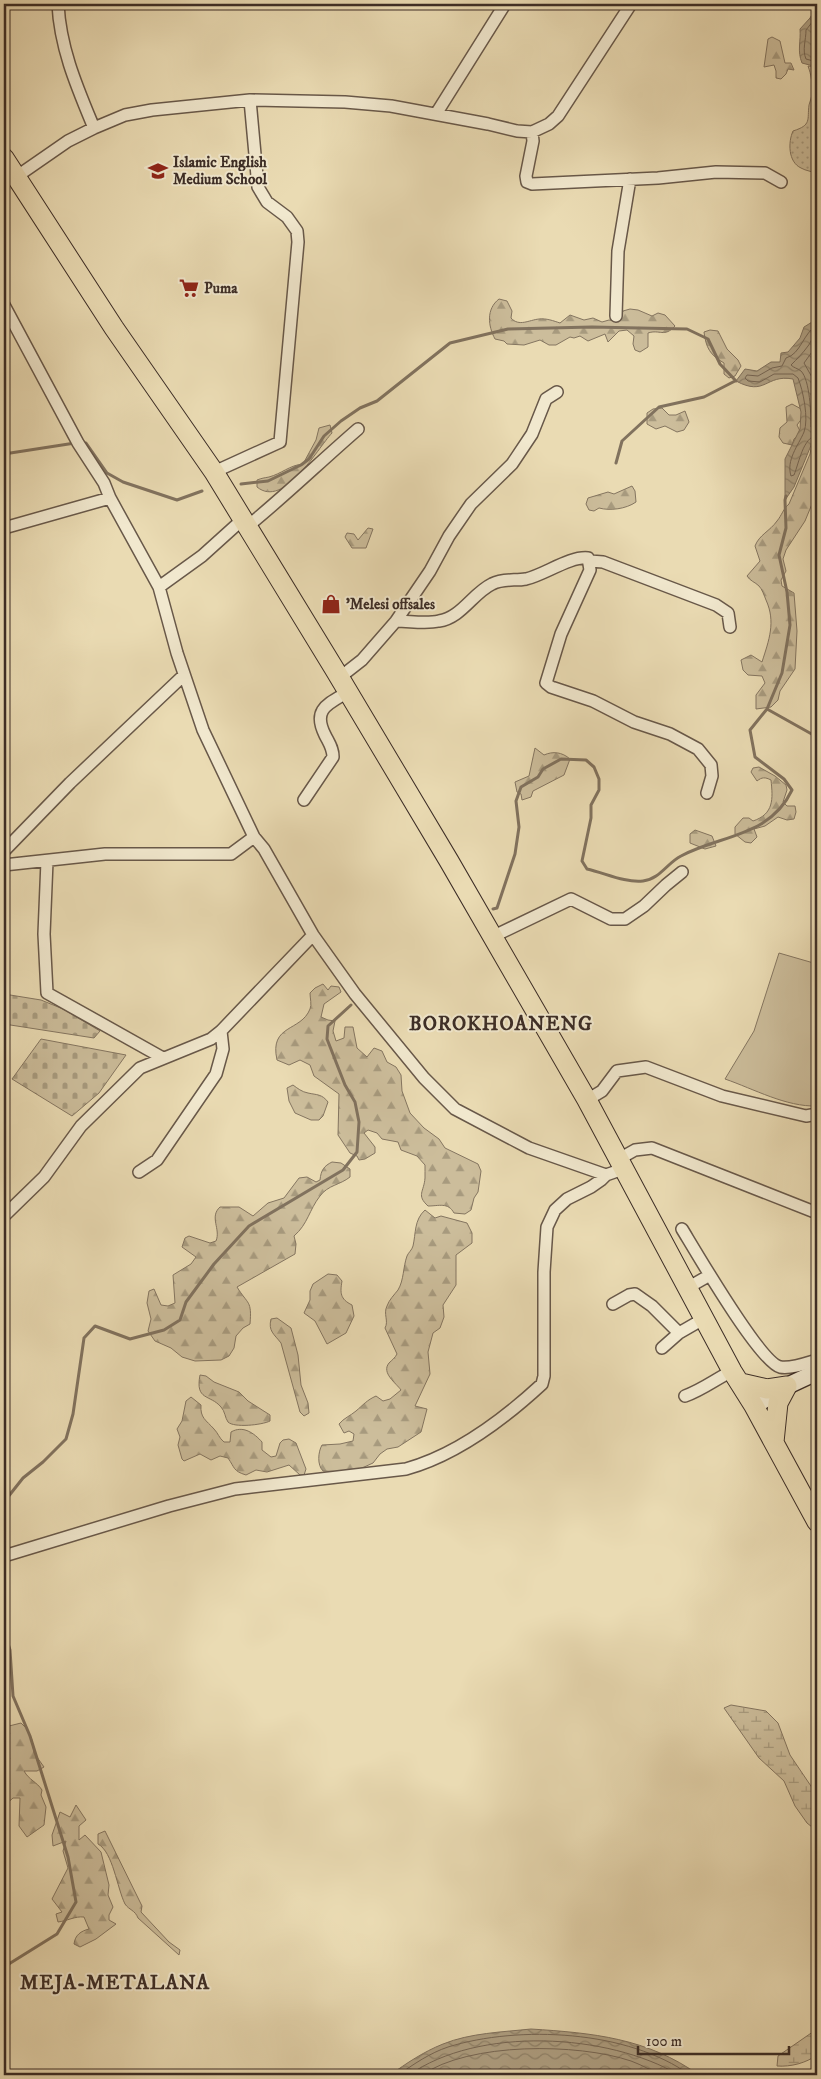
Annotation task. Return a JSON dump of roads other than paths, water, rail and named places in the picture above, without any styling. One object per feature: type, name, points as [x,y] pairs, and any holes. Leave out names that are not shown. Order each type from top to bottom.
[{"type":"main road","points":[[4,158],[114,328],[214,472],[450,861],[492,938],[587,1100],[616,1168],[689,1286],[736,1377],[754,1406],[817,1522]]},
{"type":"main road","points":[[754,1406],[787,1386],[817,1372]]},
{"type":"main road","points":[[736,1377],[767,1389],[787,1386]]},
{"type":"main road","points":[[774,1443],[778,1403],[787,1386]]},
{"type":"street","points":[[58,4],[59,28],[70,68],[94,128]]},
{"type":"street","points":[[436,114],[505,4]]},
{"type":"street","points":[[16,177],[68,141],[125,115],[152,110],[250,100],[344,102],[391,106],[517,131],[532,132],[549,124],[558,116],[630,4]]},
{"type":"street","points":[[214,472],[280,442],[298,242],[297,231],[287,217],[267,202],[258,187],[250,100]]},
{"type":"street","points":[[532,132],[533,141],[526,176],[528,182],[532,184],[630,180],[716,172],[765,173],[781,182]]},
{"type":"street","points":[[616,316],[620,238],[630,180]]},
{"type":"street","points":[[4,305],[78,443],[104,483],[110,498],[158,587],[184,675],[203,730],[254,837],[264,849],[313,936],[356,994],[412,1063],[455,1109],[529,1148],[616,1168]]},
{"type":"street","points":[[304,800],[332,757],[333,750],[320,722],[320,715],[323,709],[396,621],[430,571],[471,504],[484,494],[518,456],[532,434],[546,400],[557,392]]},
{"type":"street","points":[[158,587],[245,523],[286,496],[314,467],[358,429]]},
{"type":"street","points":[[4,528],[110,498]]},
{"type":"street","points":[[396,621],[440,622],[461,611],[491,584],[502,580],[527,578],[588,558],[590,561],[603,562],[716,605],[728,613],[730,627]]},
{"type":"street","points":[[590,561],[590,570],[585,585],[561,634],[546,683],[551,687],[593,701],[634,722],[670,734],[698,749],[710,765],[712,776],[707,793]]},
{"type":"street","points":[[4,851],[70,783],[184,675]]},
{"type":"street","points":[[4,865],[105,854],[231,854],[254,837]]},
{"type":"street","points":[[47,861],[44,934],[47,993],[163,1058]]},
{"type":"street","points":[[492,938],[571,899],[611,919],[626,919],[644,906],[666,884],[682,872]]},
{"type":"street","points":[[4,1216],[44,1178],[81,1126],[124,1081],[140,1068],[211,1039],[221,1032],[313,936]]},
{"type":"street","points":[[139,1172],[157,1160],[216,1074],[223,1049],[221,1032]]},
{"type":"street","points":[[587,1100],[602,1091],[617,1071],[646,1067],[722,1096],[806,1116],[817,1114]]},
{"type":"street","points":[[4,1556],[169,1506],[235,1489],[406,1469],[431,1462],[480,1434],[542,1384],[544,1376],[544,1272],[547,1227],[555,1210],[567,1199],[596,1184],[635,1150],[652,1148],[817,1213]]},
{"type":"street","points":[[682,1229],[731,1308],[765,1355],[774,1364],[780,1367],[817,1360]]},
{"type":"street","points":[[689,1286],[710,1275]]},
{"type":"street","points":[[613,1304],[629,1295],[635,1294],[652,1306],[679,1333]]},
{"type":"street","points":[[662,1348],[679,1333],[705,1318]]},
{"type":"street","points":[[685,1396],[696,1392],[711,1381],[736,1377]]},
{"type":"water","points":[[817,6],[817,67],[802,63],[799,50],[800,29],[810,18]]},
{"type":"water","points":[[817,319],[817,438],[812,443],[794,487],[785,500],[785,459],[800,429],[801,412],[793,379],[776,379],[754,387],[736,381],[745,369],[757,371],[771,362],[780,362],[781,353],[788,352],[800,338],[804,327]]},
{"type":"water","points":[[531,2029],[598,2036],[639,2045],[660,2053],[699,2075],[390,2075],[422,2054],[453,2040]]},
{"type":"waterway","points":[[241,484],[268,481],[301,465],[309,459],[324,436],[341,421],[360,408],[377,401],[450,343],[508,329],[592,327],[687,329],[708,339],[720,364],[736,381]]},
{"type":"waterway","points":[[616,463],[622,441],[659,407],[704,397],[735,381]]},
{"type":"waterway","points":[[4,454],[75,443]]},
{"type":"waterway","points":[[81,443],[86,443],[107,473],[123,482],[177,500],[202,491]]},
{"type":"waterway","points":[[493,909],[497,908],[515,854],[519,827],[516,801],[521,787],[538,777],[543,769],[561,759],[586,760],[594,767],[599,779],[599,790],[591,805],[591,818],[582,861],[587,869],[622,879],[649,880],[681,856],[757,826],[771,817],[783,805],[792,790],[784,779],[755,757],[750,730],[767,709],[782,673],[790,625],[787,592],[779,555],[786,528],[786,496]]},
{"type":"waterway","points":[[767,709],[817,737]]},
{"type":"waterway","points":[[4,1502],[23,1478],[43,1462],[66,1439],[73,1414],[84,1338],[95,1326],[130,1339],[164,1330],[180,1320],[186,1302],[214,1264],[249,1226],[343,1170],[357,1152],[359,1122],[355,1102],[345,1085],[327,1039],[328,1026],[351,1005]]},
{"type":"waterway","points":[[4,1631],[10,1650],[13,1696],[30,1736],[68,1857],[76,1902],[57,1934],[4,1967]]},
{"type":"place","name":"Islamic English Medium School","points":[[158,171]]},
{"type":"place","name":"Puma","points":[[189,288]]},
{"type":"place","name":"'Melesi offsales","points":[[331,604]]},
{"type":"district","name":"BOROKHOANENG","points":[[501,1024]]},
{"type":"district","name":"MEJA-METALANA","points":[[115,1983]]}]
